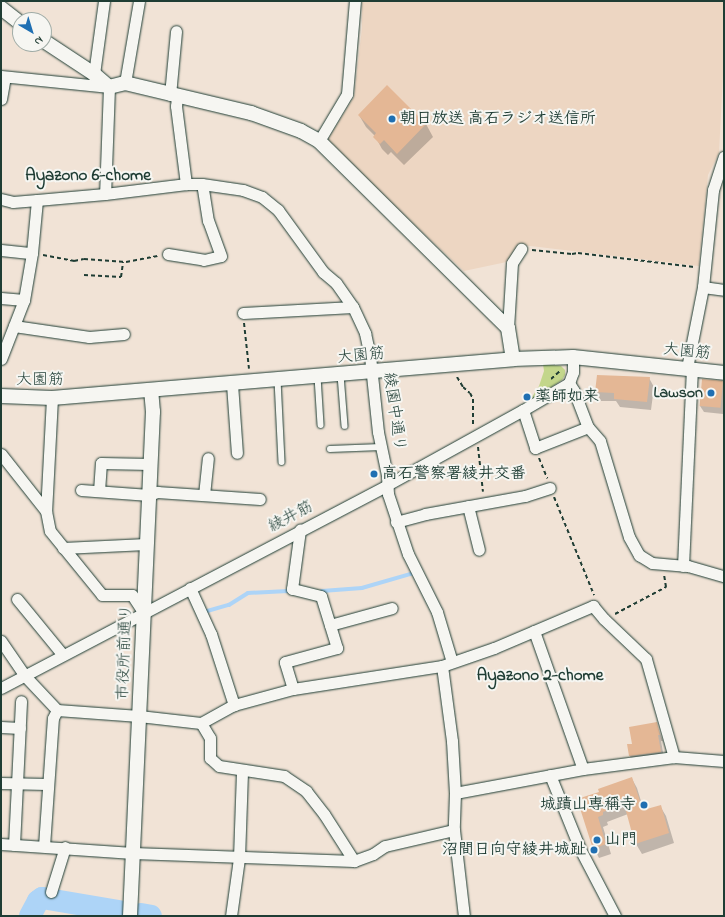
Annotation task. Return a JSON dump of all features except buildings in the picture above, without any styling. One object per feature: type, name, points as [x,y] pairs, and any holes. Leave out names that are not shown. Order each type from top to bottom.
[{"type":"street","points":[[94,74],[104,1]]},
{"type":"street","points":[[125,83],[139,1]]},
{"type":"street","points":[[319,141],[347,94],[355,1]]},
{"type":"street","points":[[1,8],[12,17]]},
{"type":"street","points":[[176,31],[174,96],[186,184]]},
{"type":"street","points":[[52,47],[94,74],[109,87]]},
{"type":"street","points":[[1,99],[3,76],[109,87],[125,83],[174,96],[251,113],[301,131],[319,141],[508,328]]},
{"type":"street","points":[[105,194],[109,87]]},
{"type":"street","points":[[683,566],[690,369],[703,287],[713,190],[724,157]]},
{"type":"street","name":"綾園中通り","points":[[1,199],[13,202],[105,194],[186,184],[202,184],[243,190],[262,197],[278,210],[323,272],[336,283],[353,307],[365,333],[372,372],[378,432],[387,475],[387,485],[396,522],[408,554],[437,612],[447,664],[455,794],[454,830],[464,916]]},
{"type":"street","points":[[168,254],[204,260],[222,256],[208,221],[202,184]]},
{"type":"street","points":[[1,360],[24,300],[32,253],[37,200]]},
{"type":"street","points":[[514,359],[508,328],[512,263],[521,249]]},
{"type":"street","points":[[1,250],[32,253]]},
{"type":"street","points":[[703,287],[724,290]]},
{"type":"street","points":[[1,298],[24,300]]},
{"type":"street","points":[[243,313],[353,307]]},
{"type":"street","points":[[14,326],[89,337],[124,334]]},
{"type":"street","points":[[573,357],[573,372],[569,383],[574,391],[588,427],[600,442],[628,537],[639,555],[652,563],[683,566],[724,576]]},
{"type":"street","name":"大園筋","points":[[1,396],[52,398],[341,375],[514,359],[573,357],[724,373]]},
{"type":"street","name":"綾井筋","points":[[1,688],[387,485],[569,383]]},
{"type":"street","points":[[232,384],[237,453]]},
{"type":"street","name":"市役所前通り","points":[[130,916],[153,412],[151,390]]},
{"type":"street","points":[[52,398],[46,511],[50,531],[102,595],[132,595],[143,612]]},
{"type":"street","points":[[523,410],[535,448],[588,427]]},
{"type":"street","points":[[1,454],[46,511]]},
{"type":"street","points":[[204,495],[208,458]]},
{"type":"street","points":[[99,491],[101,463],[150,464]]},
{"type":"street","points":[[396,522],[425,514],[468,506],[488,506],[550,488]]},
{"type":"street","points":[[81,490],[149,494],[157,492],[260,499]]},
{"type":"street","points":[[468,506],[478,550]]},
{"type":"street","points":[[293,689],[285,662],[337,648],[321,596],[292,589],[300,530]]},
{"type":"street","points":[[63,548],[146,544]]},
{"type":"street","points":[[190,588],[211,634],[234,705]]},
{"type":"street","points":[[17,599],[63,655]]},
{"type":"street","points":[[1,641],[25,676],[57,710],[139,716],[201,723],[234,705],[293,689],[447,664],[494,648],[594,606],[604,619],[646,659],[674,757]]},
{"type":"street","points":[[330,625],[392,608]]},
{"type":"street","points":[[534,631],[583,769]]},
{"type":"street","points":[[14,845],[21,701]]},
{"type":"street","points":[[44,846],[47,784],[53,718],[57,710]]},
{"type":"street","points":[[201,723],[210,738],[210,758],[219,766],[242,771],[284,776],[306,791],[324,814],[354,861]]},
{"type":"street","points":[[1,727],[20,728]]},
{"type":"street","points":[[455,794],[583,769],[674,757],[724,761]]},
{"type":"street","points":[[231,916],[239,858],[242,771]]},
{"type":"street","points":[[550,775],[580,849],[615,916]]},
{"type":"street","points":[[1,783],[47,784]]},
{"type":"street","points":[[1,844],[65,847],[133,853],[354,861],[373,854],[385,846],[454,830]]},
{"type":"street","points":[[51,892],[65,847]]},
{"type":"lane","points":[[341,375],[345,426]]},
{"type":"lane","points":[[318,376],[321,425]]},
{"type":"lane","points":[[278,380],[282,462]]},
{"type":"lane","points":[[330,449],[381,447]]},
{"type":"path","points":[[521,249],[572,254],[578,253],[705,268]]},
{"type":"path","points":[[32,253],[74,260],[84,259],[123,262],[168,254]]},
{"type":"path","points":[[84,275],[121,277],[123,262]]},
{"type":"path","points":[[243,313],[249,372]]},
{"type":"path","points":[[454,364],[456,375],[463,387],[470,393],[473,400],[472,414],[474,437],[478,449],[488,506]]},
{"type":"path","points":[[548,381],[560,371],[556,368]]},
{"type":"path","points":[[535,448],[550,488],[587,575],[597,604],[594,606]]},
{"type":"path","points":[[604,619],[666,587],[663,564]]},
{"type":"shaded area","points":[[362,1],[724,1],[724,55],[719,153],[708,175],[699,266],[522,245],[511,261],[464,271],[326,142],[354,97],[362,28]]},
{"type":"green space","points":[[543,364],[561,366],[565,370],[565,375],[562,380],[529,402],[539,386],[544,371]]},
{"type":"waterway","points":[[322,591],[362,588],[414,573]]},
{"type":"waterway","points":[[204,612],[229,605],[248,593],[288,591]]},
{"type":"waterway","points":[[30,916],[38,901],[42,898],[119,911]]},
{"type":"waterway","points":[[141,914],[151,916]]},
{"type":"place","name":"朝日放送 高石ラジオ送信所","points":[[392,119]]},
{"type":"place","name":"Lawson","points":[[711,393]]},
{"type":"place","name":"薬師如来","points":[[527,397]]},
{"type":"place","name":"高石警察署綾井交番","points":[[374,474]]},
{"type":"place","name":"城蹟山専稱寺","points":[[644,805]]},
{"type":"place","name":"山門","points":[[597,840]]},
{"type":"place","name":"沼間日向守綾井城趾","points":[[594,850]]},
{"type":"district","name":"Ayazono 6-chome","points":[[88,176]]},
{"type":"district","name":"Ayazono 2-chome","points":[[540,676]]}]
